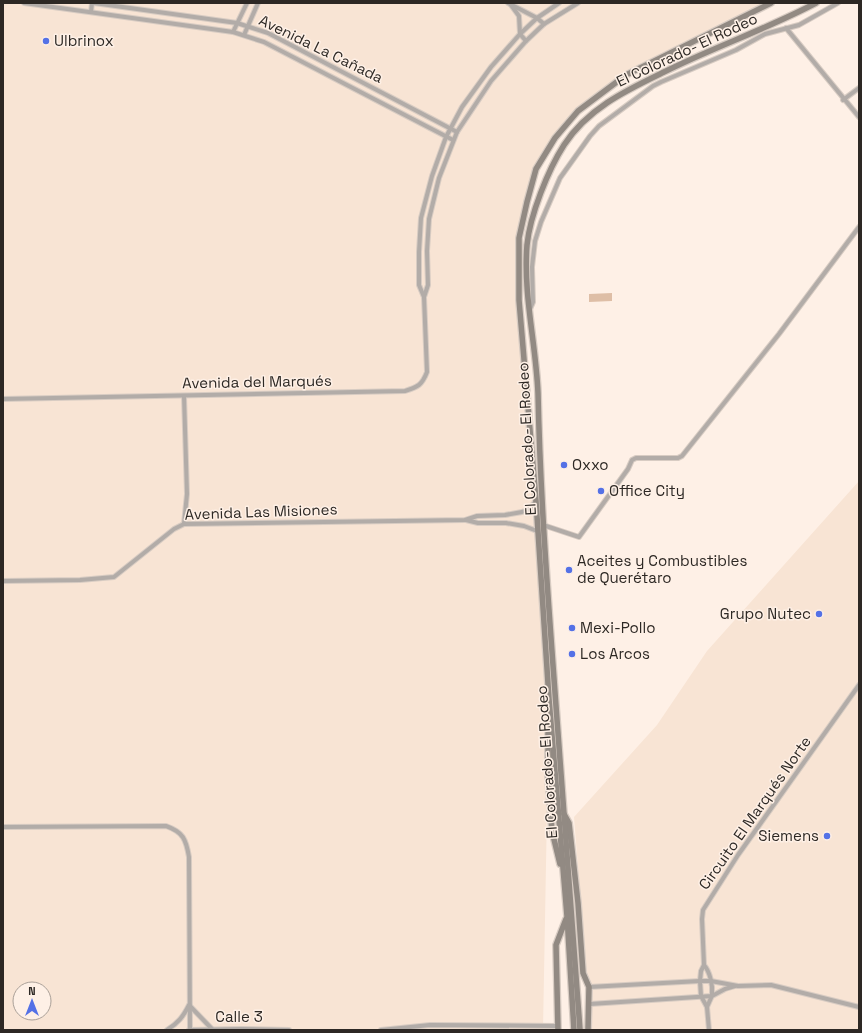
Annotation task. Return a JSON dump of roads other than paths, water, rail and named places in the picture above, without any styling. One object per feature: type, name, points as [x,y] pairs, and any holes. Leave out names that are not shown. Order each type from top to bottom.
[{"type":"main road","name":"El Colorado- El Rodeo","points":[[567,916],[564,882],[552,828],[548,776],[549,699],[536,501],[519,300],[519,238],[527,202],[536,169],[555,138],[578,111],[626,75],[728,26],[771,3]]},
{"type":"main road","name":"El Colorado- El Rodeo","points":[[580,1030],[543,525],[537,376],[526,275],[527,242],[534,215],[549,173],[565,143],[587,118],[615,96],[636,85],[694,57],[778,22],[816,3]]},
{"type":"main road","points":[[563,812],[569,822],[578,903],[583,973],[589,987],[590,1004],[588,1030]]},
{"type":"main road","points":[[558,1028],[556,946],[567,916]]},
{"type":"main road","points":[[567,916],[574,1030]]},
{"type":"street","points":[[24,3],[233,32],[244,35],[264,42],[453,140]]},
{"type":"street","points":[[91,12],[94,3]]},
{"type":"street","name":"Avenida La Cañada","points":[[94,3],[123,5],[163,13],[237,23],[268,33],[457,132]]},
{"type":"street","points":[[233,32],[247,3]]},
{"type":"street","points":[[244,35],[258,3]]},
{"type":"street","name":"Avenida del Marqués","points":[[3,399],[405,391],[416,388],[424,381],[427,372],[424,297],[419,285],[421,218],[432,176],[446,137],[462,107],[502,54],[537,18],[559,3]]},
{"type":"street","points":[[428,192],[435,194],[439,178],[453,140],[491,81],[508,60],[544,24],[578,3]]},
{"type":"street","points":[[530,310],[533,302],[532,259],[541,222],[560,178],[590,136],[599,126],[653,86],[736,50],[765,34],[799,25],[838,3]]},
{"type":"street","points":[[509,4],[537,18],[544,24]]},
{"type":"street","points":[[509,4],[519,16],[520,34],[526,41]]},
{"type":"street","points":[[161,22],[163,13]]},
{"type":"street","points":[[192,27],[194,17]]},
{"type":"street","points":[[765,34],[778,22]]},
{"type":"street","points":[[786,28],[843,100],[859,117]]},
{"type":"street","points":[[283,52],[287,42]]},
{"type":"street","points":[[502,54],[508,60]]},
{"type":"street","points":[[484,76],[491,81]]},
{"type":"street","points":[[843,100],[859,88]]},
{"type":"street","name":"Avenida del Marqués","points":[[424,297],[428,285],[427,251],[429,219],[435,194]]},
{"type":"street","points":[[543,525],[579,537],[628,469],[632,460],[636,458],[678,458],[682,456],[779,334],[859,228]]},
{"type":"street","points":[[184,396],[187,494],[184,524]]},
{"type":"street","name":"Avenida Las Misiones","points":[[465,520],[477,516],[505,515],[522,512],[529,509],[536,501]]},
{"type":"street","name":"Avenida Las Misiones","points":[[3,582],[80,580],[114,577],[174,529],[184,524],[465,520],[478,523],[506,523],[524,526],[537,531]]},
{"type":"street","name":"Circuito El Marqués Norte","points":[[709,1030],[707,1007],[700,996],[701,971],[704,965],[702,914],[705,904],[859,685]]},
{"type":"street","points":[[3,827],[166,826],[177,830],[187,844],[189,857],[189,1030]]},
{"type":"street","name":"Circuito El Marqués Norte","points":[[704,965],[708,970],[711,981],[712,996],[707,1007]]},
{"type":"street","points":[[589,987],[700,981],[711,981],[738,986],[771,985],[859,1007]]},
{"type":"street","points":[[590,1004],[712,996],[724,990],[738,986]]},
{"type":"street","points":[[189,1006],[212,1029]]},
{"type":"street","points":[[168,1030],[177,1024],[189,1006]]},
{"type":"street","points":[[381,1030],[398,1030],[409,1026],[460,1028],[558,1028]]},
{"type":"street","name":"Calle 3","points":[[189,1030],[289,1030]]},
{"type":"place","name":"Ulbrinox","points":[[46,41]]},
{"type":"place","name":"Oxxo","points":[[564,465]]},
{"type":"place","name":"Office City","points":[[601,491]]},
{"type":"place","name":"Aceites y Combustibles de Querétaro","points":[[569,570]]},
{"type":"place","name":"Grupo Nutec","points":[[819,614]]},
{"type":"place","name":"Mexi-Pollo","points":[[572,628]]},
{"type":"place","name":"Los Arcos","points":[[572,654]]},
{"type":"place","name":"Siemens","points":[[827,836]]}]
